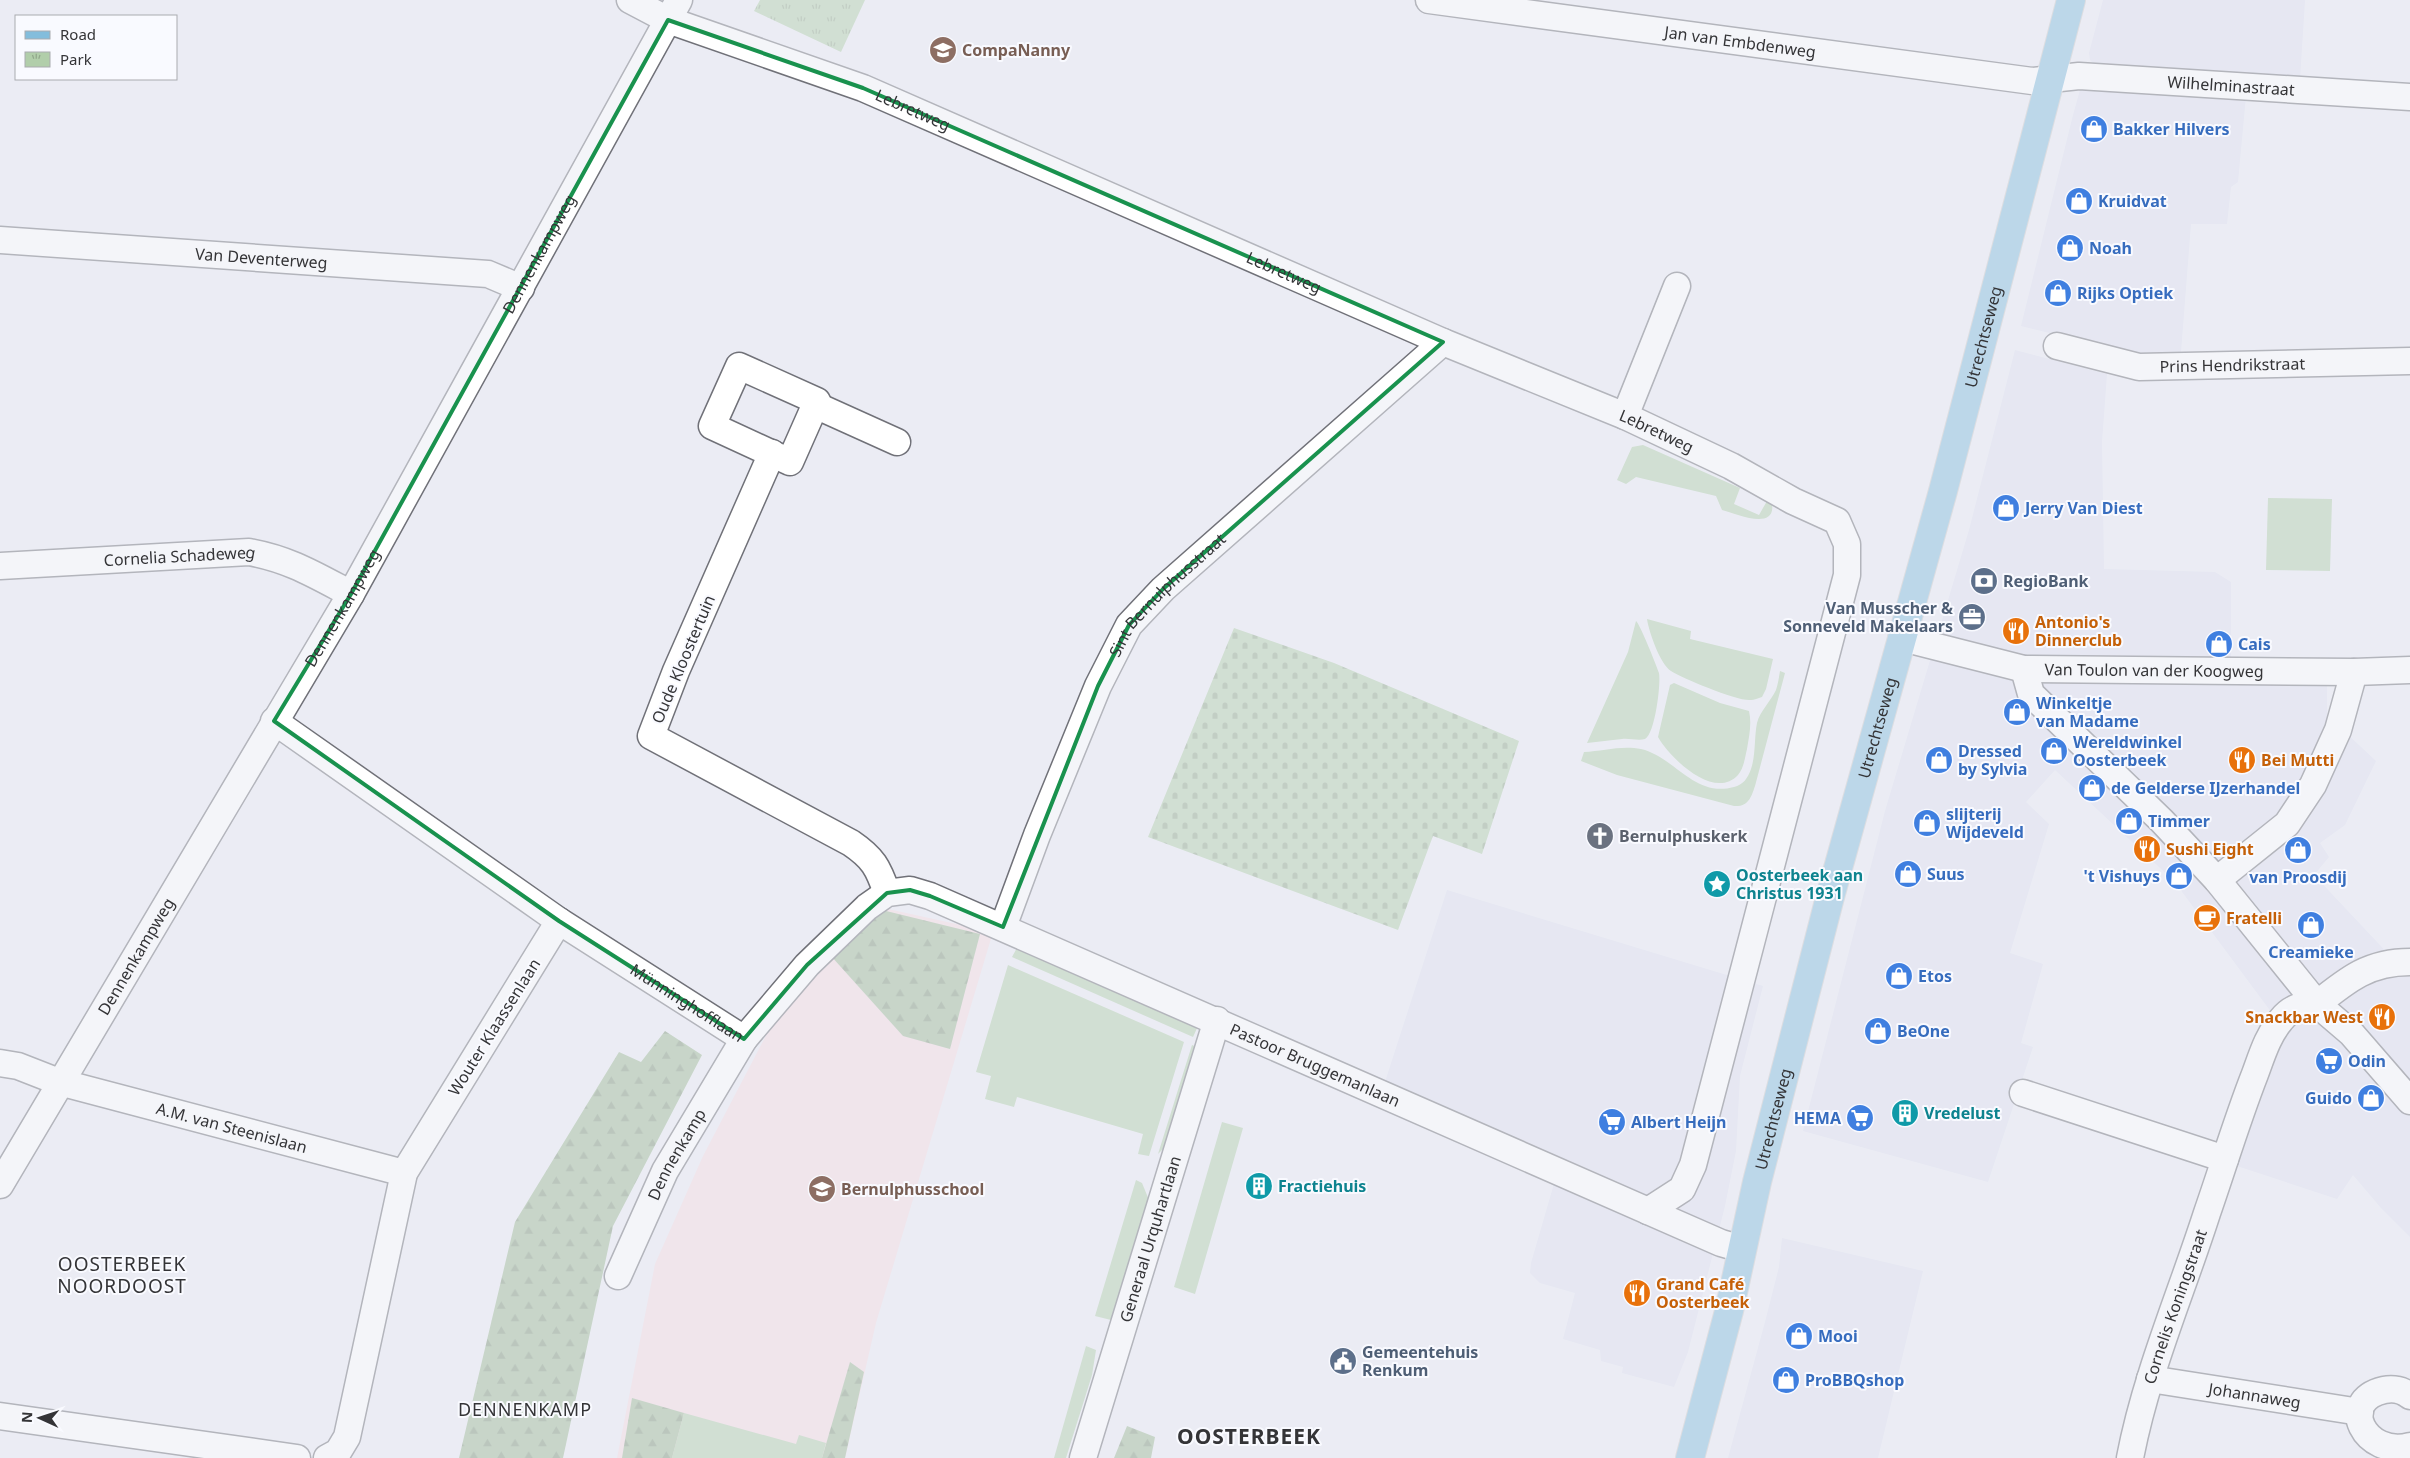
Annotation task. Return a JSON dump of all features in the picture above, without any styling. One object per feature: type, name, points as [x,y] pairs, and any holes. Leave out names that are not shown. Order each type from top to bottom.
[{"type":"main road","name":"Utrechtseweg","points":[[1690,1458],[1728,1311],[1757,1182],[1830,898],[1943,491],[2070,0]]},
{"type":"street","name":"Lebretweg","points":[[630,0],[673,10],[863,88],[1444,342],[1625,416],[1731,466],[1793,501],[1837,521],[1847,544],[1847,575],[1693,1165],[1682,1189],[1648,1211]]},
{"type":"street","name":"Jan van Embdenweg","points":[[1429,0],[2032,81],[2051,79]]},
{"type":"street","name":"Dennenkampweg","points":[[0,1185],[59,1082],[351,594],[673,10]]},
{"type":"street","name":"Wilhelminastraat","points":[[2051,79],[2079,76],[2410,97]]},
{"type":"street","name":"Van Deventerweg","points":[[0,240],[488,274],[521,288]]},
{"type":"street","points":[[1625,416],[1677,286]]},
{"type":"street","name":"Sint Bernulphusstraat","points":[[1003,927],[1037,835],[1098,686],[1129,625],[1163,588],[1444,342]]},
{"type":"street","name":"Prins Hendrikstraat","points":[[2056,346],[2139,366],[2410,361]]},
{"type":"street","points":[[739,366],[817,401],[815,405],[790,462],[712,426],[739,366]]},
{"type":"street","points":[[815,405],[897,442]]},
{"type":"street","name":"Oude Kloostertuin","points":[[772,454],[676,671],[651,736],[851,843],[868,855],[879,869],[887,893]]},
{"type":"street","name":"Cornelia Schadeweg","points":[[0,566],[249,552],[276,557],[300,567],[351,594]]},
{"type":"street","name":"Van Toulon van der Koogweg","points":[[1902,638],[2024,670],[2354,672],[2410,670]]},
{"type":"street","points":[[2024,670],[2031,694],[2162,821],[2217,880],[2317,1004],[2351,1033],[2410,1101]]},
{"type":"street","points":[[2217,880],[2287,824],[2313,785],[2338,730],[2354,672]]},
{"type":"street","points":[[274,721],[559,922]]},
{"type":"street","name":"Pastoor Bruggemanlaan","points":[[887,893],[910,890],[930,896],[1721,1243],[1742,1250]]},
{"type":"street","name":"Münninghofflaan","points":[[559,922],[744,1038],[807,965],[868,906],[887,893]]},
{"type":"street","name":"Wouter Klaassenlaan","points":[[327,1458],[338,1452],[347,1438],[404,1172],[559,922]]},
{"type":"street","points":[[2317,1004],[2349,978],[2372,967],[2392,962],[2410,962]]},
{"type":"street","name":"Cornelis Koningstraat","points":[[2130,1458],[2135,1430],[2150,1379],[2268,1039],[2292,1008],[2317,1004]]},
{"type":"street","name":"Generaal Urquhartlaan","points":[[1083,1458],[1216,1020]]},
{"type":"street","name":"Dennenkamp","points":[[618,1276],[664,1171],[744,1038]]},
{"type":"street","name":"A.M. van Steenislaan","points":[[0,1063],[18,1066],[59,1082],[404,1172]]},
{"type":"street","points":[[2023,1093],[2225,1159]]},
{"type":"street","name":"Johannaweg","points":[[2150,1379],[2360,1412]]},
{"type":"street","points":[[2410,1396],[2398,1390],[2379,1391],[2370,1396],[2360,1412],[2359,1422],[2361,1432],[2374,1448],[2394,1453],[2410,1446]]},
{"type":"street","points":[[0,1416],[297,1458]]},
{"type":"highlighted area","points":[[668,20],[863,88],[1443,342],[1163,589],[1129,625],[1098,686],[1003,927],[930,896],[910,890],[887,893],[807,965],[744,1039],[559,921],[274,721],[351,594]]},
{"type":"shaded area","points":[[2103,0],[2305,0],[2300,79],[2094,64],[2090,60],[2089,53]]},
{"type":"shaded area","points":[[2084,86],[2246,96],[2238,182],[2231,187],[2227,224],[2191,224],[2181,352],[2137,354],[2021,326],[2073,115],[2080,90]]},
{"type":"shaded area","points":[[2015,350],[2107,374],[2102,442],[2104,569],[2215,572],[2231,582],[2231,662],[2327,663],[2327,715],[2376,761],[2345,825],[2320,843],[2329,857],[2314,875],[2410,977],[2410,1237],[2381,1208],[2353,1175],[2337,1199],[2234,1165],[2286,1032],[2174,881],[2055,770],[2026,802],[2049,824],[2010,953],[2043,964],[2021,1043],[2033,1047],[1988,1182],[1803,1131],[1885,811],[1969,530]]},
{"type":"shaded area","points":[[1447,890],[1763,986],[1740,1076],[1736,1151],[1725,1206],[1688,1352],[1674,1387],[1622,1373],[1623,1367],[1601,1361],[1600,1350],[1563,1339],[1575,1293],[1540,1283],[1530,1273],[1531,1263],[1560,1163],[1384,1085]]},
{"type":"shaded area","points":[[879,907],[993,932],[876,1323],[845,1458],[617,1458],[655,1264],[703,1156],[772,1024]]},
{"type":"shaded area","points":[[1782,1238],[1923,1271],[1878,1458],[1728,1458],[1779,1267]]},
{"type":"green space","points":[[760,0],[865,0],[841,52],[754,11]]},
{"type":"green space","points":[[1643,445],[1740,488],[1734,504],[1759,515],[1767,501],[1772,504],[1772,512],[1768,517],[1754,519],[1722,510],[1716,496],[1636,477],[1626,484],[1617,480],[1632,447]]},
{"type":"green space","points":[[2268,498],[2332,499],[2330,571],[2266,570]]},
{"type":"green space","points":[[1647,619],[1691,631],[1690,639],[1773,659],[1766,689],[1762,697],[1745,700],[1723,694],[1671,671],[1659,655]]},
{"type":"green space","points":[[1636,621],[1645,637],[1659,673],[1658,697],[1652,728],[1645,739],[1587,743],[1628,652]]},
{"type":"green space","points":[[1234,628],[1334,663],[1519,741],[1482,854],[1433,836],[1398,930],[1148,837]]},
{"type":"green space","points":[[1780,671],[1785,673],[1755,786],[1750,798],[1743,805],[1734,806],[1617,775],[1581,761],[1584,752],[1620,748],[1641,749],[1653,753],[1696,782],[1707,787],[1720,789],[1740,785],[1745,781],[1751,769],[1754,758],[1757,723],[1776,690]]},
{"type":"green space","points":[[1674,683],[1720,703],[1749,711],[1750,730],[1742,769],[1738,775],[1728,782],[1717,783],[1705,780],[1694,774],[1672,755],[1658,737],[1670,685]]},
{"type":"green space","points":[[882,910],[980,934],[950,1049],[903,1036],[831,956]]},
{"type":"green space","points":[[1018,946],[1198,1026],[1193,1037],[1012,957]]},
{"type":"green space","points":[[1008,965],[1184,1042],[1149,1156],[1138,1154],[1143,1134],[1017,1097],[1014,1107],[985,1099],[991,1076],[976,1072]]},
{"type":"green space","points":[[665,1031],[702,1055],[613,1226],[563,1458],[459,1458],[515,1222],[619,1052],[641,1062]]},
{"type":"green space","points":[[1192,1045],[1197,1047],[1165,1147],[1158,1154]]},
{"type":"green space","points":[[1222,1122],[1243,1128],[1195,1294],[1174,1287]]},
{"type":"green space","points":[[1136,1180],[1142,1183],[1149,1200],[1111,1320],[1095,1316]]},
{"type":"green space","points":[[1086,1346],[1096,1350],[1092,1375],[1066,1458],[1054,1458]]},
{"type":"green space","points":[[850,1362],[864,1372],[845,1458],[822,1458]]},
{"type":"green space","points":[[632,1398],[684,1413],[672,1458],[622,1458]]},
{"type":"green space","points":[[684,1413],[796,1444],[799,1435],[826,1443],[822,1458],[672,1458]]},
{"type":"green space","points":[[1127,1426],[1155,1437],[1151,1458],[1114,1458]]},
{"type":"place","name":"CompaNanny","points":[[943,50]]},
{"type":"place","name":"Bakker Hilvers","points":[[2094,129]]},
{"type":"place","name":"Kruidvat","points":[[2079,201]]},
{"type":"place","name":"Noah","points":[[2070,248]]},
{"type":"place","name":"Rijks Optiek","points":[[2058,293]]},
{"type":"place","name":"Jerry Van Diest","points":[[2006,508]]},
{"type":"place","name":"RegioBank","points":[[1984,581]]},
{"type":"place","name":"Van Musscher & Sonneveld Makelaars","points":[[1972,617]]},
{"type":"place","name":"Antonio's Dinnerclub","points":[[2016,631]]},
{"type":"place","name":"Cais","points":[[2219,644]]},
{"type":"place","name":"Winkeltje van Madame","points":[[2017,712]]},
{"type":"place","name":"Wereldwinkel Oosterbeek","points":[[2054,751]]},
{"type":"place","name":"Dressed by Sylvia","points":[[1939,760]]},
{"type":"place","name":"Bei Mutti","points":[[2242,760]]},
{"type":"place","name":"de Gelderse IJzerhandel","points":[[2092,788]]},
{"type":"place","name":"Timmer","points":[[2129,821]]},
{"type":"place","name":"slijterij Wijdeveld","points":[[1927,823]]},
{"type":"place","name":"Bernulphuskerk","points":[[1600,836]]},
{"type":"place","name":"Sushi Eight","points":[[2147,849]]},
{"type":"place","name":"van Proosdij","points":[[2298,850]]},
{"type":"place","name":"Suus","points":[[1908,874]]},
{"type":"place","name":"'t Vishuys","points":[[2179,876]]},
{"type":"place","name":"Oosterbeek aan Christus 1931","points":[[1717,884]]},
{"type":"place","name":"Fratelli","points":[[2207,918]]},
{"type":"place","name":"Creamieke","points":[[2311,925]]},
{"type":"place","name":"Etos","points":[[1899,976]]},
{"type":"place","name":"Snackbar West","points":[[2382,1017]]},
{"type":"place","name":"BeOne","points":[[1878,1031]]},
{"type":"place","name":"Odin","points":[[2329,1061]]},
{"type":"place","name":"Guido","points":[[2371,1098]]},
{"type":"place","name":"Vredelust","points":[[1905,1113]]},
{"type":"place","name":"HEMA","points":[[1860,1118]]},
{"type":"place","name":"Albert Heijn","points":[[1612,1122]]},
{"type":"place","name":"Fractiehuis","points":[[1259,1186]]},
{"type":"place","name":"Bernulphusschool","points":[[822,1189]]},
{"type":"place","name":"Grand Café Oosterbeek","points":[[1637,1293]]},
{"type":"place","name":"Mooi","points":[[1799,1336]]},
{"type":"place","name":"Gemeentehuis Renkum","points":[[1343,1361]]},
{"type":"place","name":"ProBBQshop","points":[[1786,1380]]},
{"type":"district","name":"OOSTERBEEK NOORDOOST","points":[[122,1275]]},
{"type":"district","name":"DENNENKAMP","points":[[525,1409]]},
{"type":"district","name":"OOSTERBEEK","points":[[1249,1436]]}]
